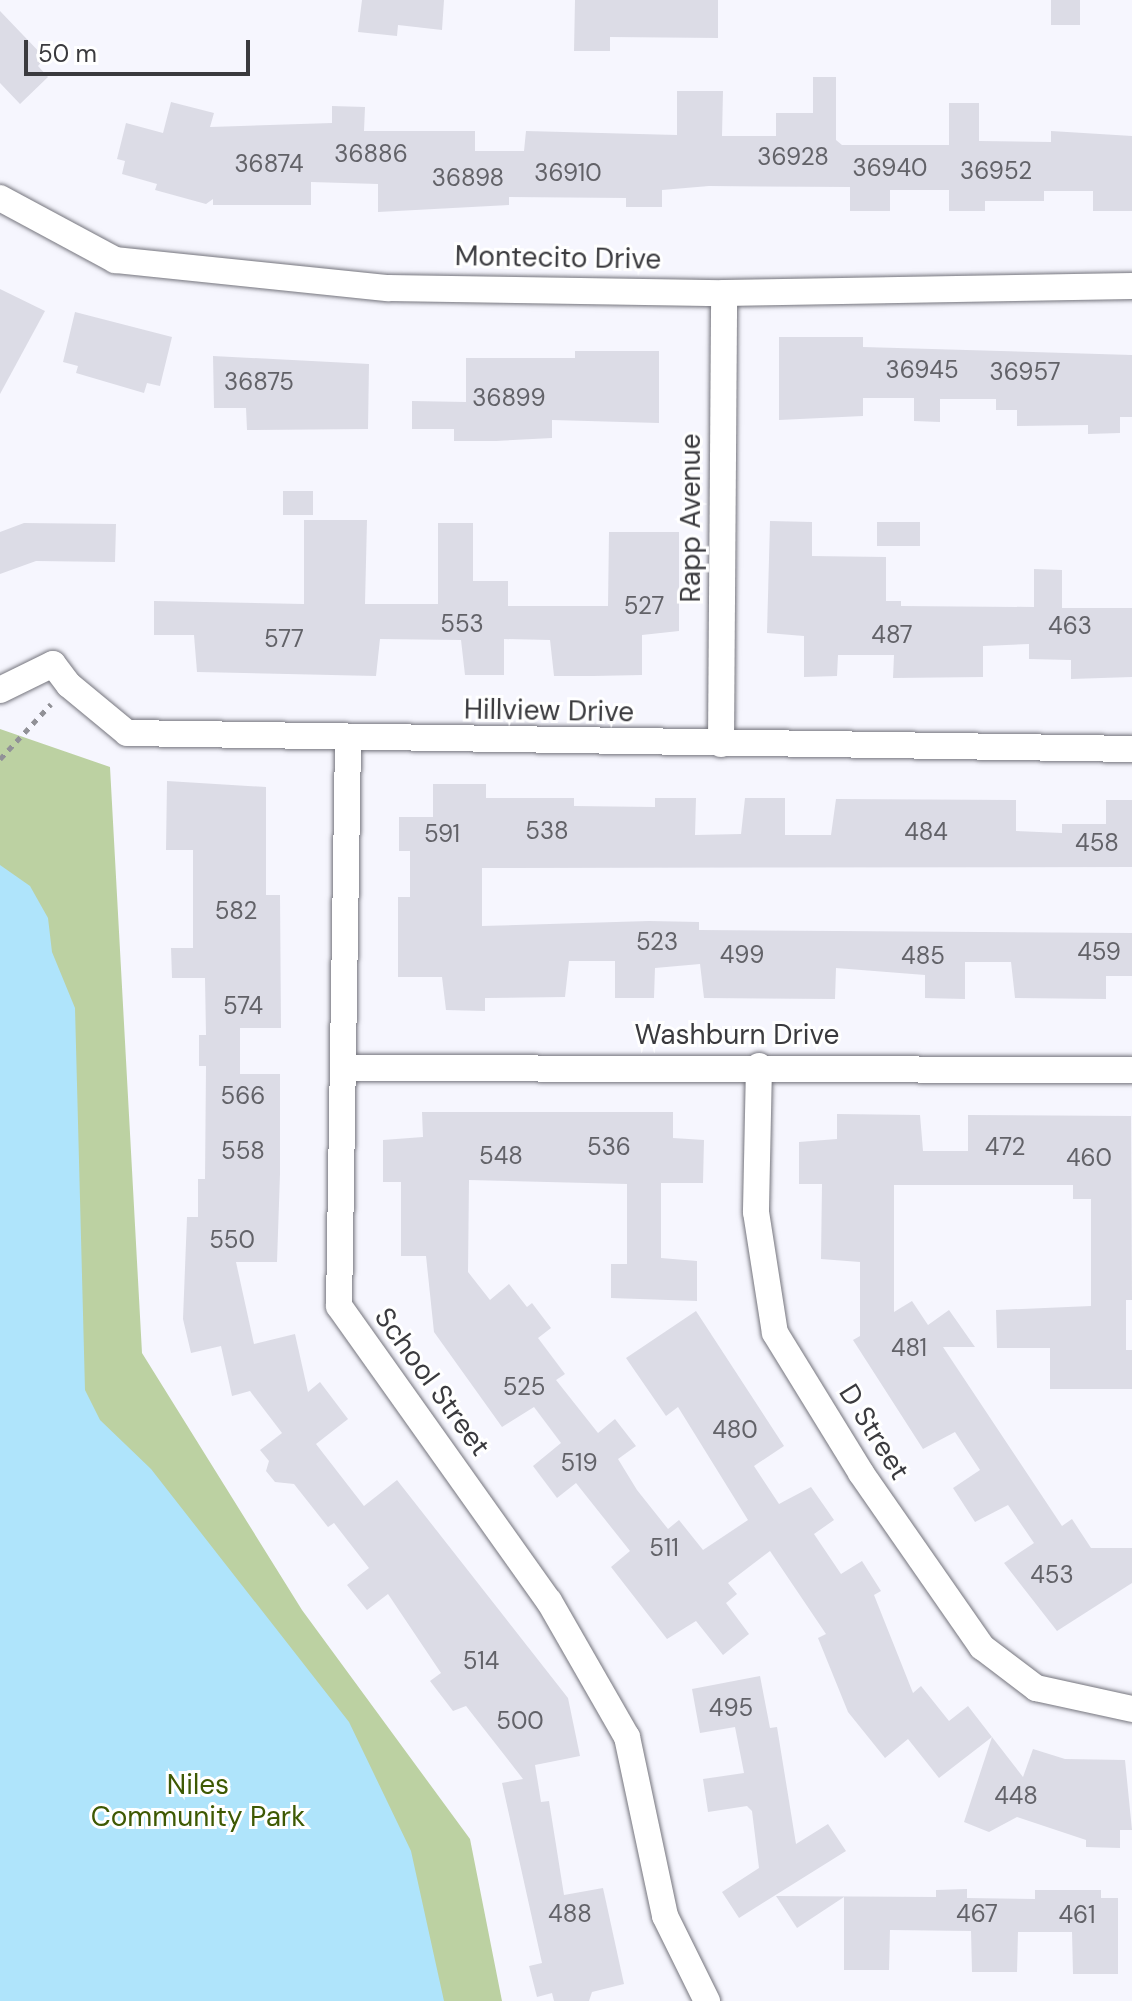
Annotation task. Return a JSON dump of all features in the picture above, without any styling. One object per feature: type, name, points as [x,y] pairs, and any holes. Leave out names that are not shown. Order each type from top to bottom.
[{"type":"street","name":"Montecito Drive","points":[[0,198],[115,260],[388,288],[724,293],[1132,286]]},
{"type":"street","name":"Rapp Avenue","points":[[721,744],[724,293]]},
{"type":"street","name":"Hillview Drive","points":[[0,690],[53,664],[69,685],[127,733],[348,741],[1132,749]]},
{"type":"street","name":"School Street","points":[[348,741],[339,1306],[549,1601],[627,1737],[665,1916],[707,2001]]},
{"type":"street","name":"Washburn Drive","points":[[343,1068],[759,1066],[1132,1070]]},
{"type":"street","name":"D Street","points":[[759,1066],[756,1212],[775,1333],[861,1473],[982,1647],[1036,1688],[1132,1709]]},
{"type":"path","points":[[0,759],[69,685]]},
{"type":"green space","name":"Niles Community Park","points":[[0,729],[110,767],[142,1353],[302,1610],[470,1839],[502,2001],[0,2001]]},
{"type":"water","name":"Niles Community Park","points":[[0,865],[30,886],[48,918],[52,952],[75,1008],[85,1390],[100,1420],[151,1469],[349,1722],[411,1851],[444,2001],[0,2001]]},
{"type":"building","points":[[362,0],[444,0],[442,30],[398,25],[397,36],[358,32]]},
{"type":"building","points":[[575,0],[718,0],[718,38],[610,37],[610,51],[574,51]]},
{"type":"building","points":[[1051,0],[1080,0],[1080,25],[1051,25]]},
{"type":"building","points":[[0,11],[45,58],[38,66],[48,77],[20,104],[0,83]]},
{"type":"building","points":[[813,77],[836,77],[836,140],[842,145],[949,145],[949,103],[979,103],[979,141],[1051,142],[1051,131],[1132,136],[1132,211],[1093,211],[1093,191],[1044,191],[1044,201],[985,201],[985,211],[949,211],[949,190],[890,190],[890,211],[850,211],[850,187],[709,186],[662,190],[662,207],[626,207],[626,198],[509,197],[509,205],[378,212],[378,184],[311,182],[311,205],[213,205],[213,199],[206,204],[155,190],[157,184],[122,174],[125,161],[117,159],[126,123],[163,133],[171,102],[214,113],[210,127],[332,123],[332,106],[365,107],[364,131],[475,131],[475,151],[524,151],[526,131],[677,135],[677,91],[723,91],[722,136],[776,136],[776,113],[813,113]]},
{"type":"building","points":[[0,289],[45,311],[0,394]]},
{"type":"building","points":[[75,312],[172,337],[160,386],[147,383],[144,393],[76,373],[78,366],[63,362]]},
{"type":"building","points":[[779,337],[863,337],[863,347],[1132,355],[1132,417],[1120,417],[1120,433],[1088,434],[1088,425],[1017,426],[1017,410],[996,410],[996,399],[940,399],[940,422],[914,421],[914,398],[863,398],[863,416],[779,420]]},
{"type":"building","points":[[575,351],[659,351],[659,423],[552,420],[552,438],[496,441],[454,441],[454,429],[412,429],[412,401],[466,402],[466,358],[575,358]]},
{"type":"building","points":[[213,356],[369,364],[368,429],[247,430],[246,408],[214,408]]},
{"type":"building","points":[[283,491],[313,491],[313,515],[283,515]]},
{"type":"building","points":[[304,520],[367,520],[365,604],[438,604],[438,523],[473,523],[473,581],[508,581],[508,606],[608,606],[609,532],[679,532],[679,631],[642,635],[642,675],[593,676],[554,676],[550,640],[504,639],[504,675],[465,675],[461,640],[380,639],[376,676],[197,672],[194,635],[154,635],[154,601],[304,604]]},
{"type":"building","points":[[770,521],[812,522],[812,556],[886,557],[886,601],[901,601],[901,606],[1034,607],[1034,569],[1062,570],[1062,608],[1132,608],[1132,677],[1071,679],[1071,660],[1029,659],[1029,644],[983,646],[983,677],[893,678],[894,655],[838,655],[837,676],[804,677],[804,636],[767,633]]},
{"type":"building","points":[[877,522],[920,522],[920,546],[877,546]]},
{"type":"building","points":[[24,523],[116,524],[115,562],[36,561],[0,574],[0,532]]},
{"type":"building","points":[[167,781],[266,787],[266,895],[280,895],[281,1028],[240,1028],[240,1074],[280,1074],[280,1174],[277,1262],[236,1262],[254,1344],[295,1334],[308,1392],[320,1382],[348,1419],[316,1444],[364,1506],[397,1480],[568,1698],[580,1756],[535,1765],[541,1802],[549,1801],[564,1895],[603,1888],[624,1984],[592,1992],[589,2001],[554,2001],[552,1993],[537,1997],[529,1966],[542,1963],[502,1783],[523,1779],[466,1706],[453,1711],[430,1681],[441,1673],[388,1594],[367,1610],[347,1585],[369,1568],[334,1523],[328,1527],[294,1484],[275,1482],[266,1471],[269,1461],[260,1450],[282,1433],[250,1391],[232,1396],[221,1346],[191,1353],[183,1319],[187,1217],[198,1217],[198,1179],[205,1179],[206,1066],[199,1066],[199,1035],[206,1035],[205,978],[172,978],[171,948],[193,948],[193,850],[166,850]]},
{"type":"building","points":[[433,784],[486,784],[486,798],[574,798],[574,806],[655,807],[655,798],[696,798],[695,835],[741,834],[745,798],[785,798],[785,835],[831,835],[836,799],[1016,800],[1016,831],[1062,833],[1062,824],[1106,824],[1106,800],[1132,800],[1132,867],[482,868],[482,926],[649,921],[699,922],[699,930],[1132,933],[1132,976],[1106,976],[1106,999],[1015,998],[1011,962],[965,962],[965,999],[925,998],[925,975],[836,968],[835,999],[704,998],[700,964],[655,968],[654,998],[615,998],[615,961],[569,961],[565,997],[485,998],[485,1011],[446,1010],[442,977],[398,977],[398,897],[410,897],[410,851],[399,851],[399,817],[433,817]]},
{"type":"building","points":[[422,1112],[673,1112],[673,1138],[704,1140],[703,1183],[661,1183],[661,1258],[697,1261],[697,1301],[611,1298],[611,1264],[627,1264],[627,1184],[469,1180],[468,1272],[490,1300],[509,1284],[527,1307],[532,1303],[551,1328],[538,1338],[565,1374],[556,1380],[598,1433],[615,1419],[636,1446],[618,1459],[637,1490],[668,1529],[679,1520],[703,1550],[748,1520],[678,1407],[666,1416],[626,1358],[696,1311],[784,1446],[754,1466],[779,1504],[811,1487],[834,1520],[814,1534],[841,1574],[862,1561],[881,1591],[874,1595],[913,1693],[921,1686],[949,1721],[968,1706],[992,1737],[939,1778],[908,1739],[885,1758],[848,1712],[818,1638],[826,1634],[770,1551],[728,1583],[737,1594],[726,1603],[749,1634],[723,1655],[696,1621],[667,1639],[611,1567],[630,1551],[576,1483],[557,1498],[533,1466],[561,1443],[534,1407],[502,1427],[434,1332],[426,1256],[401,1256],[401,1182],[383,1182],[383,1140],[423,1137]]},
{"type":"building","points":[[837,1114],[920,1115],[923,1151],[968,1151],[968,1115],[1131,1116],[1132,1300],[1126,1300],[1126,1350],[1132,1350],[1132,1389],[1050,1389],[1050,1348],[997,1348],[996,1310],[1091,1306],[1091,1199],[1073,1199],[1073,1185],[894,1185],[894,1312],[912,1301],[928,1325],[949,1310],[975,1347],[943,1347],[1062,1526],[1072,1519],[1091,1548],[1132,1548],[1132,1583],[1057,1631],[1004,1563],[1034,1543],[1008,1505],[975,1522],[953,1488],[980,1470],[955,1432],[923,1449],[853,1340],[860,1336],[860,1262],[821,1259],[822,1184],[799,1184],[799,1142],[837,1139]]},
{"type":"building","points":[[760,1676],[770,1728],[777,1727],[796,1844],[828,1824],[846,1851],[739,1918],[722,1892],[759,1868],[752,1811],[747,1806],[708,1812],[703,1779],[744,1773],[735,1727],[700,1733],[692,1689]]},
{"type":"building","points":[[992,1737],[1023,1777],[1033,1749],[1065,1759],[1125,1760],[1132,1830],[1120,1830],[1120,1848],[1086,1847],[1086,1840],[1017,1817],[989,1832],[964,1822]]},
{"type":"building","points":[[967,1889],[967,1898],[1035,1899],[1035,1890],[1101,1890],[1101,1898],[1118,1898],[1118,1974],[1073,1974],[1072,1932],[1018,1932],[1017,1972],[972,1972],[971,1931],[890,1930],[889,1970],[844,1970],[844,1897],[797,1928],[776,1896],[936,1897],[936,1890]]}]
